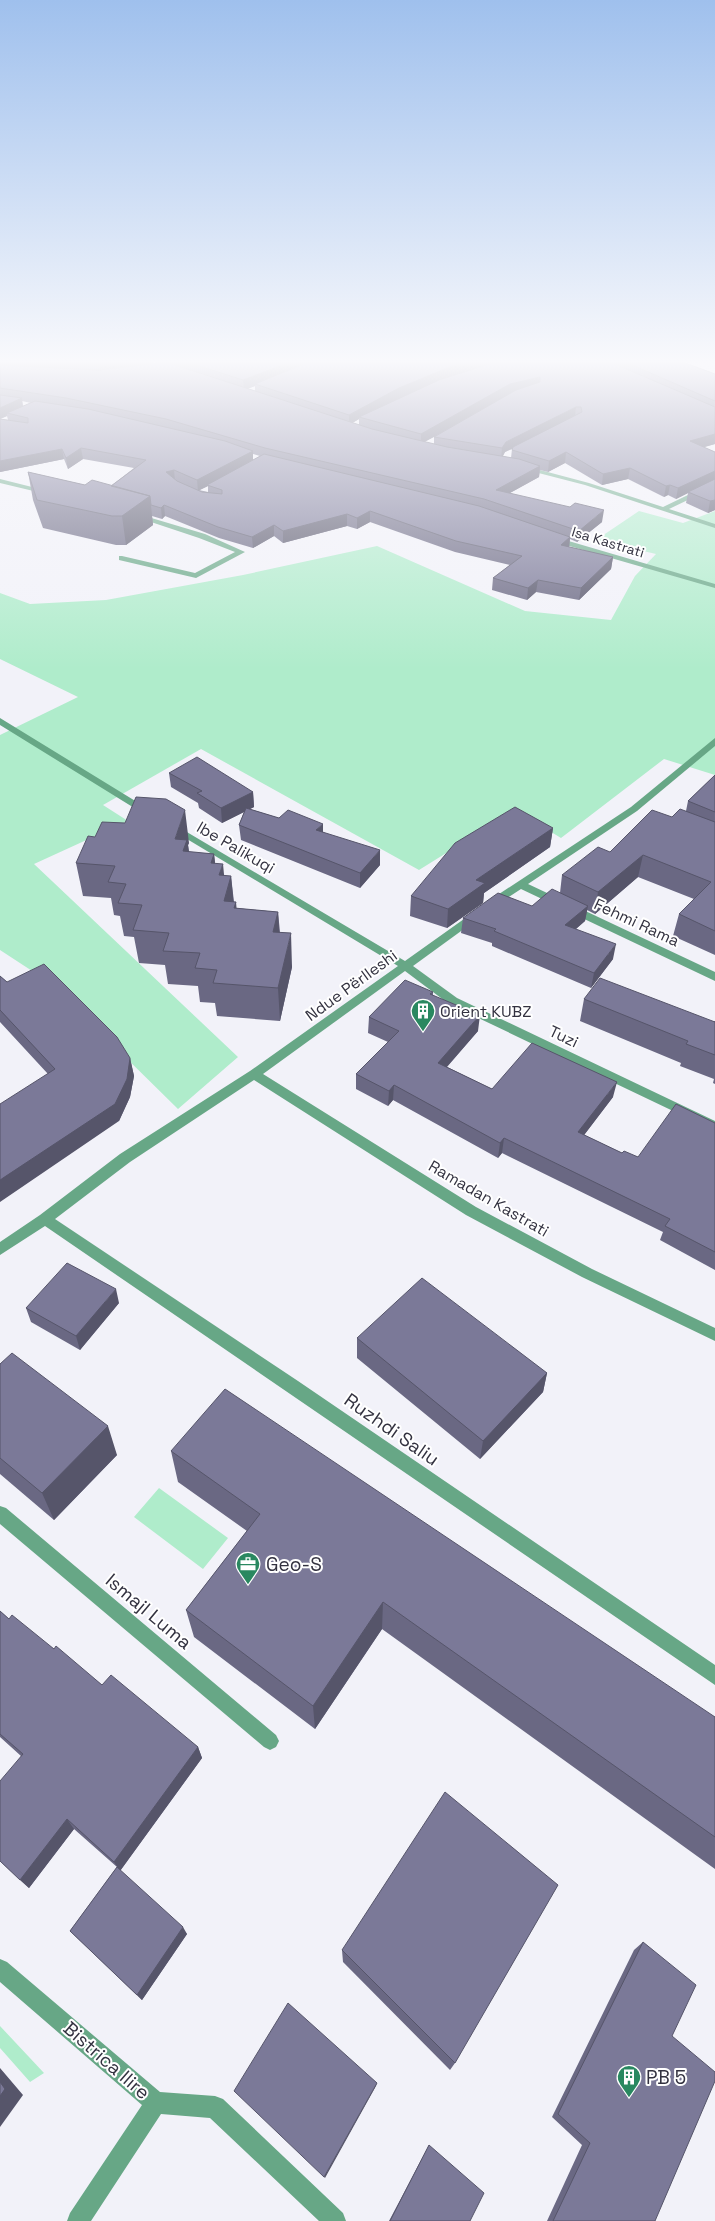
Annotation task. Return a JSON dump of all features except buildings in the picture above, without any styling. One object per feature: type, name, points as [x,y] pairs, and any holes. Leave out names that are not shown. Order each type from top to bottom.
[{"type":"street","points":[[519,466],[665,508],[715,526]]},
{"type":"street","points":[[0,481],[55,494]]},
{"type":"street","points":[[665,508],[715,484]]},
{"type":"street","points":[[122,558],[196,576],[241,552],[202,536],[128,512]]},
{"type":"street","name":"Isa Kastrati","points":[[543,535],[715,586]]},
{"type":"street","name":"Ibe Palikuqi","points":[[0,721],[158,819],[406,966]]},
{"type":"street","name":"Ndue Përlleshi","points":[[0,1249],[45,1219],[125,1158],[254,1074],[519,884],[639,811],[715,741]]},
{"type":"street","name":"Fehmi Rama","points":[[519,884],[715,977]]},
{"type":"street","name":"Tuzi","points":[[406,966],[453,1001],[715,1126]]},
{"type":"street","name":"Ramadan Kastrati","points":[[254,1074],[472,1211],[587,1273],[715,1335]]},
{"type":"street","name":"Ruzhdi Saliu","points":[[45,1219],[302,1391],[715,1676]]},
{"type":"street","name":"Ismajl Luma","points":[[0,1514],[270,1742]]},
{"type":"street","name":"Bistrica Ilire","points":[[0,1969],[156,2102],[216,2107],[335,2221]]},
{"type":"street","points":[[78,2221],[156,2102]]},
{"type":"green space","points":[[639,511],[683,523],[715,511],[715,775],[664,759],[561,838],[515,810],[419,870],[201,749],[103,805],[128,821],[34,864],[238,1057],[178,1109],[49,982],[0,950],[0,735],[78,697],[0,659],[0,593],[30,604],[106,600],[243,575],[377,546],[525,611],[611,620],[635,576],[656,554],[596,540]]},
{"type":"green space","points":[[159,1488],[228,1538],[203,1569],[134,1517]]},
{"type":"green space","points":[[0,2026],[44,2073],[30,2082],[0,2048]]},
{"type":"place","name":"Orient KUBZ","points":[[423,1032]]},
{"type":"place","name":"Geo-S","points":[[248,1585]]},
{"type":"place","name":"PB 5","points":[[629,2098]]}]
